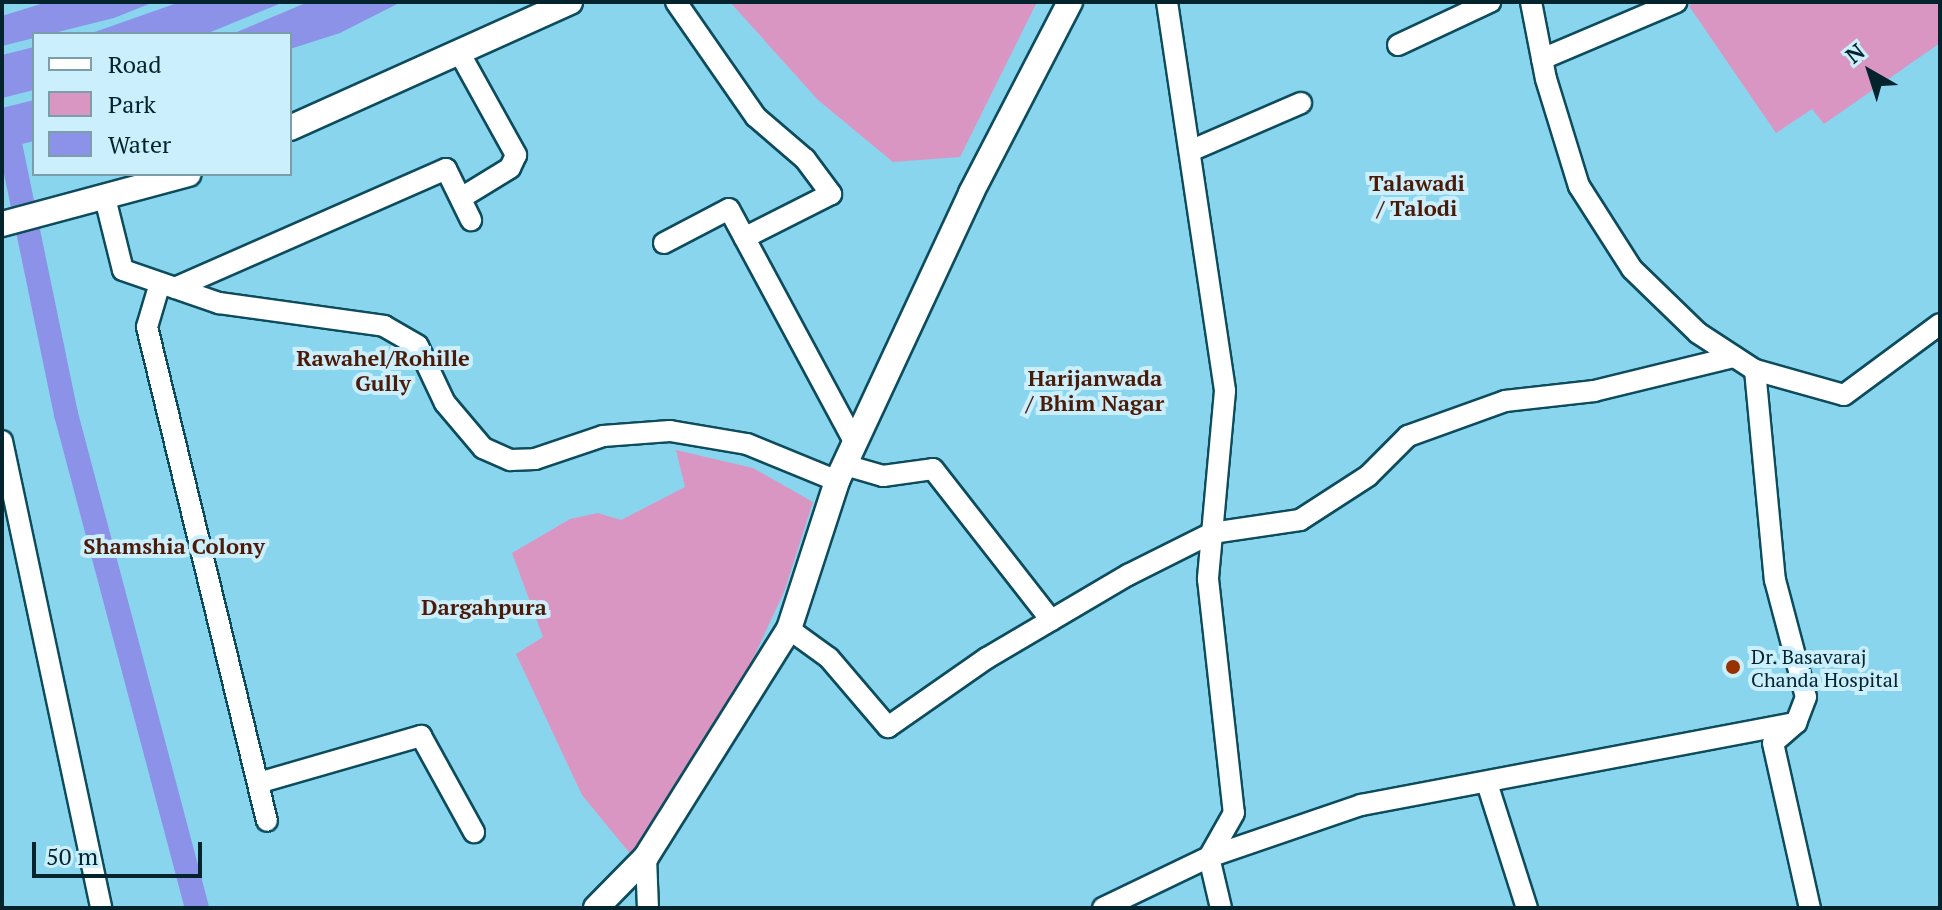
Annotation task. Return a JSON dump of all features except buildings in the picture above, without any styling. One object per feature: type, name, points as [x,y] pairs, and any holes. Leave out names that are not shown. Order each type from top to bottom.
[{"type":"street","points":[[292,127],[570,2]]},
{"type":"street","points":[[676,2],[756,117],[805,159],[831,194],[744,238]]},
{"type":"street","points":[[596,908],[646,857],[789,629],[841,473],[971,193],[1070,2]]},
{"type":"street","points":[[1167,2],[1225,391],[1208,579],[1234,813],[1209,857],[1221,908]]},
{"type":"street","points":[[1398,45],[1490,2]]},
{"type":"street","points":[[1531,2],[1542,59],[1579,186],[1632,269],[1698,333],[1755,370],[1844,395],[1940,324]]},
{"type":"street","points":[[1542,59],[1676,2]]},
{"type":"street","points":[[459,52],[516,155],[510,168],[461,198]]},
{"type":"street","points":[[1190,151],[1301,103]]},
{"type":"street","points":[[267,821],[147,327],[167,286],[446,169],[471,220]]},
{"type":"street","points":[[3,224],[181,176]]},
{"type":"street","points":[[96,200],[123,270],[219,303],[384,326],[418,346],[445,403],[483,448],[510,460],[535,459],[603,436],[670,431],[747,444],[841,473],[883,476],[933,469],[1051,620]]},
{"type":"street","points":[[664,243],[729,209],[855,443]]},
{"type":"street","points":[[789,629],[829,658],[888,727],[1051,620],[1212,533],[1300,520],[1368,476],[1408,436],[1505,401],[1594,391],[1734,357]]},
{"type":"street","points":[[1755,370],[1775,580],[1806,697],[1796,723],[1773,743],[1810,908]]},
{"type":"street","points":[[2,441],[101,908]]},
{"type":"street","points":[[1103,908],[1209,857],[1361,805],[1796,723]]},
{"type":"street","points":[[258,783],[421,736],[474,832]]},
{"type":"street","points":[[1487,783],[1527,908]]},
{"type":"street","points":[[646,857],[648,908]]},
{"type":"green space","points":[[730,2],[1037,2],[960,157],[893,162],[818,100]]},
{"type":"green space","points":[[1694,2],[1940,2],[1940,43],[1824,124],[1812,109],[1776,133],[1689,6]]},
{"type":"green space","points":[[676,450],[753,468],[813,502],[784,592],[738,691],[632,856],[582,795],[516,654],[543,637],[512,553],[570,519],[598,513],[621,520],[685,487]]},
{"type":"water","points":[[47,2],[154,2],[114,18],[58,32],[32,32],[32,38],[2,46],[2,16]]},
{"type":"water","points":[[180,2],[284,2],[211,32],[95,32]]},
{"type":"water","points":[[308,2],[401,2],[340,33],[292,48],[292,32],[237,32]]},
{"type":"water","points":[[32,48],[32,90],[2,98],[2,55]]},
{"type":"water","points":[[32,100],[32,142],[2,149],[2,108]]},
{"type":"waterway","points":[[8,134],[66,414],[197,908]]},
{"type":"place","name":"Dr. Basavaraj Chanda Hospital","points":[[1733,667]]},
{"type":"district","name":"Talawadi / Talodi","points":[[1417,194]]},
{"type":"district","name":"Rawahel/Rohille Gully","points":[[383,370]]},
{"type":"district","name":"Harijanwada / Bhim Nagar","points":[[1095,390]]},
{"type":"district","name":"Shamshia Colony","points":[[174,546]]},
{"type":"district","name":"Dargahpura","points":[[484,607]]}]
